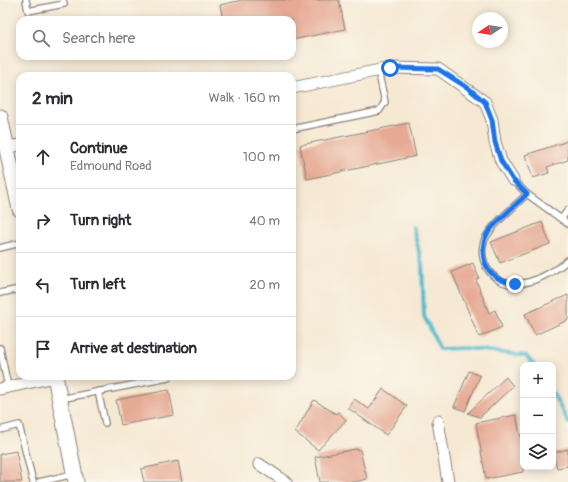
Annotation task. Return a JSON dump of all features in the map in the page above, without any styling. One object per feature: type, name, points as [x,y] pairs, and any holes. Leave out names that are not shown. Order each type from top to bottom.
[{"type":"main road","points":[[0,117],[14,146],[16,167]]},
{"type":"main road","points":[[56,380],[75,478]]},
{"type":"street","points":[[296,87],[390,68],[417,67],[438,69],[468,88],[485,102],[492,120],[495,142],[501,161],[513,180]]},
{"type":"street","points":[[4,388],[38,380]]},
{"type":"street","points":[[438,421],[448,482]]},
{"type":"street","points":[[259,464],[286,482]]},
{"type":"lane","points":[[26,0],[28,11],[64,4],[63,0]]},
{"type":"lane","points":[[296,128],[379,111],[385,102],[378,70]]},
{"type":"lane","points":[[513,180],[527,194],[568,224]]},
{"type":"lane","points":[[527,194],[487,234],[483,246],[483,261],[489,272],[501,282],[515,284],[533,280],[559,268],[568,260]]},
{"type":"lane","points":[[561,219],[568,210]]},
{"type":"lane","points":[[0,248],[16,244]]},
{"type":"lane","points":[[0,293],[16,290]]},
{"type":"lane","points":[[0,348],[4,388]]},
{"type":"lane","points":[[60,399],[157,380]]},
{"type":"lane","points":[[98,391],[105,423]]},
{"type":"lane","points":[[0,430],[19,425],[32,482]]},
{"type":"lane","points":[[39,482],[75,478]]},
{"type":"building","points":[[242,0],[339,0],[345,29],[296,39],[296,16],[222,16],[220,5]]},
{"type":"building","points":[[409,123],[416,156],[307,179],[300,145]]},
{"type":"building","points":[[568,141],[568,160],[547,167],[549,173],[533,178],[525,155]]},
{"type":"building","points":[[542,222],[550,244],[500,263],[491,242]]},
{"type":"building","points":[[473,263],[479,278],[476,280],[489,313],[495,310],[502,327],[479,337],[452,272]]},
{"type":"building","points":[[568,295],[568,320],[535,335],[525,314]]},
{"type":"building","points":[[469,371],[480,376],[465,411],[454,407]]},
{"type":"building","points":[[506,377],[513,386],[480,417],[468,413]]},
{"type":"building","points":[[383,389],[407,406],[386,435],[348,408],[354,399],[369,409]]},
{"type":"building","points":[[169,390],[174,415],[121,425],[116,400]]},
{"type":"building","points":[[314,400],[336,414],[338,412],[346,420],[318,450],[295,432]]},
{"type":"building","points":[[516,415],[520,434],[520,470],[523,470],[523,472],[486,479],[476,423]]},
{"type":"building","points":[[356,449],[360,450],[367,479],[354,482],[320,482],[315,457]]},
{"type":"building","points":[[568,449],[568,466],[557,468],[556,452]]},
{"type":"building","points":[[16,451],[22,482],[0,482],[0,454]]},
{"type":"building","points":[[178,461],[182,482],[144,482],[141,469]]},
{"type":"waterway","points":[[413,227],[422,264],[424,316],[440,349],[466,348],[526,356],[531,362]]},
{"type":"waterway","points":[[556,398],[568,422]]},
{"type":"route","points":[[390,68],[417,67],[438,69],[468,88],[485,102],[492,120],[495,142],[501,161],[513,180],[527,194],[487,234],[483,246],[483,261],[489,272],[501,282],[515,284]]}]
